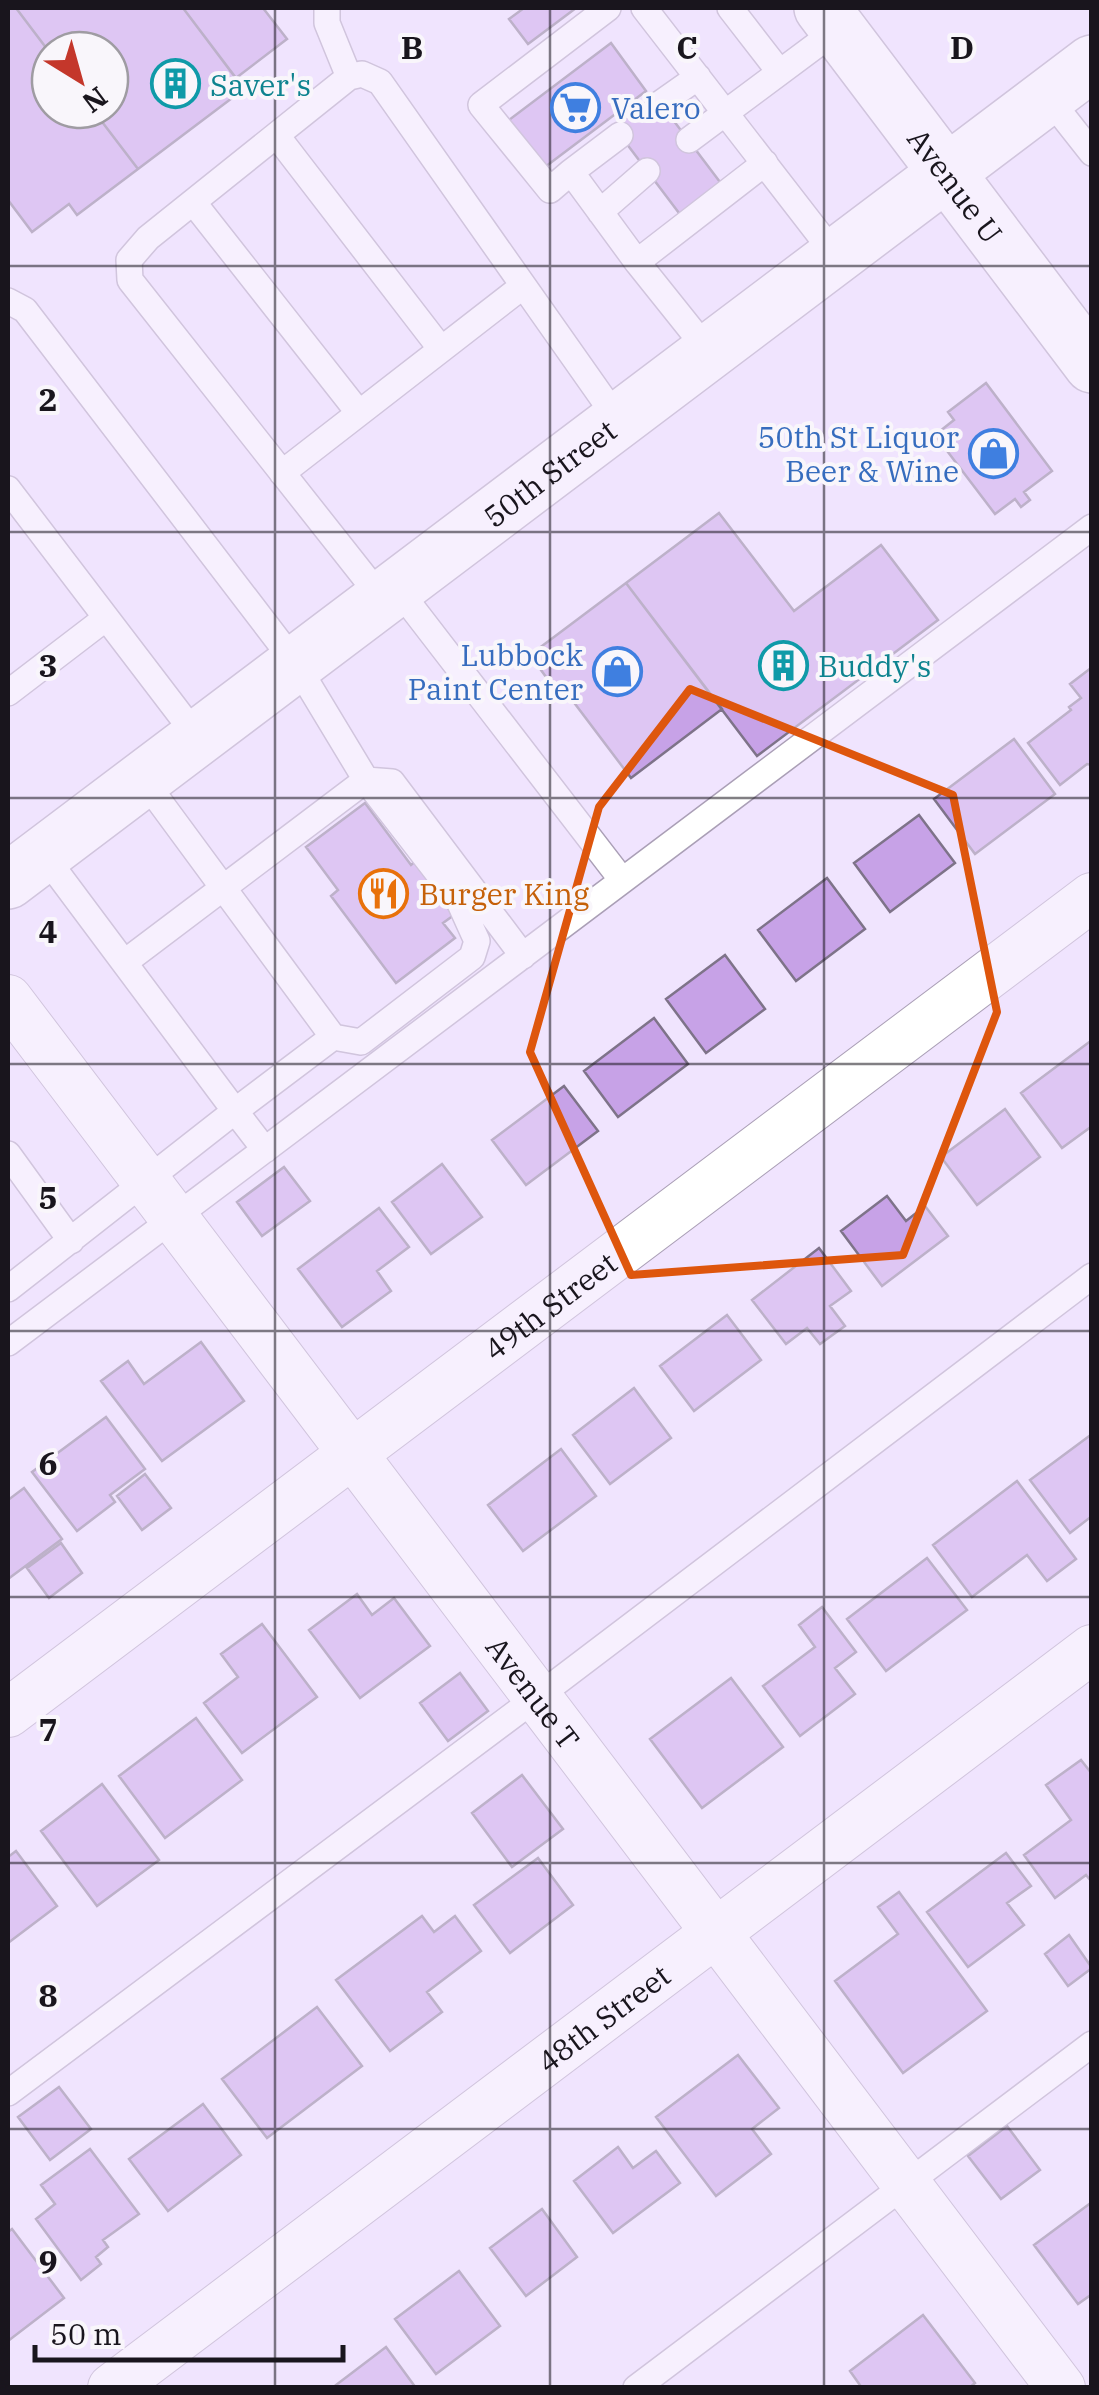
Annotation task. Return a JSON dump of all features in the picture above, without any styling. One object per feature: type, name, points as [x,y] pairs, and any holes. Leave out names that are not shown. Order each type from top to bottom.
[{"type":"main road","name":"Avenue U","points":[[830,18],[1078,337]]},
{"type":"main road","name":"50th Street","points":[[25,868],[1092,63]]},
{"type":"street","name":"49th Street","points":[[8,1714],[1092,896]]},
{"type":"street","name":"Avenue T","points":[[8,999],[1061,2388]]},
{"type":"street","name":"48th Street","points":[[112,2388],[1092,1649]]},
{"type":"lane","points":[[327,8],[327,23],[350,77]]},
{"type":"lane","points":[[608,8],[481,105],[550,190],[620,135]]},
{"type":"lane","points":[[644,8],[836,256]]},
{"type":"lane","points":[[730,8],[778,70]]},
{"type":"lane","points":[[689,140],[778,70],[830,18]]},
{"type":"lane","points":[[618,420],[380,82],[362,74],[350,77],[193,202],[148,238],[129,260],[130,280],[282,472],[389,594],[622,880]]},
{"type":"lane","points":[[661,103],[698,77]]},
{"type":"lane","points":[[1047,96],[1092,153]]},
{"type":"lane","points":[[276,136],[441,349]]},
{"type":"lane","points":[[637,262],[765,163]]},
{"type":"lane","points":[[600,212],[648,171]]},
{"type":"lane","points":[[571,172],[708,352]]},
{"type":"lane","points":[[193,202],[358,413]]},
{"type":"lane","points":[[282,472],[523,286]]},
{"type":"lane","points":[[8,301],[24,310],[296,664],[366,780],[458,899],[477,941],[472,957],[362,1042],[333,1036],[235,1111],[159,1201],[8,1343]]},
{"type":"lane","points":[[8,489],[198,738]]},
{"type":"lane","points":[[8,1288],[71,1241],[264,1150],[1092,527]]},
{"type":"lane","points":[[8,693],[106,618]]},
{"type":"lane","points":[[143,779],[363,1077]]},
{"type":"lane","points":[[125,962],[366,780],[392,782],[523,956]]},
{"type":"lane","points":[[25,868],[125,962],[264,1150]]},
{"type":"lane","points":[[8,1154],[71,1241]]},
{"type":"lane","points":[[8,2093],[1092,1276]]},
{"type":"lane","points":[[636,2388],[1092,2044]]},
{"type":"highlighted area","points":[[690,689],[953,795],[997,1012],[903,1255],[631,1275],[530,1052],[599,807]]},
{"type":"building","points":[[8,8],[16,8],[33,30],[30,130],[108,130],[138,169],[77,215],[69,204],[32,232],[8,200]]},
{"type":"building","name":"Saver's","points":[[16,8],[183,8],[244,89],[138,169],[108,130],[130,130],[130,30],[33,30]]},
{"type":"building","points":[[183,8],[263,8],[287,39],[236,78]]},
{"type":"building","points":[[524,8],[576,8],[528,44],[509,19]]},
{"type":"building","name":"Valero","points":[[611,43],[646,91],[541,170],[505,123]]},
{"type":"building","name":"Valero","points":[[655,96],[723,186],[682,217],[614,127]]},
{"type":"building","name":"50th St Liquor Beer & Wine","points":[[986,383],[1052,471],[1024,492],[1030,500],[1021,507],[1015,499],[995,514],[935,435],[954,420],[948,412]]},
{"type":"building","name":"Buddy's","points":[[719,513],[794,611],[881,545],[938,620],[757,756],[626,583]]},
{"type":"building","name":"Lubbock Paint Center","points":[[626,583],[722,709],[631,778],[563,688],[557,692],[530,655]]},
{"type":"building","points":[[1091,668],[1092,765],[1087,764],[1060,785],[1028,743],[1071,710],[1069,707],[1081,698],[1070,684]]},
{"type":"building","points":[[1014,739],[1055,794],[975,854],[934,799]]},
{"type":"building","name":"Burger King","points":[[365,803],[411,865],[417,860],[433,881],[428,886],[454,915],[443,923],[455,938],[396,983],[331,896],[338,890],[306,847]]},
{"type":"building","points":[[919,815],[955,863],[890,912],[854,863]]},
{"type":"building","points":[[827,878],[865,929],[796,981],[758,930]]},
{"type":"building","points":[[725,955],[765,1009],[706,1053],[666,999]]},
{"type":"building","points":[[654,1018],[688,1064],[618,1117],[584,1071]]},
{"type":"building","points":[[1092,1040],[1092,1126],[1062,1148],[1021,1093]]},
{"type":"building","points":[[564,1086],[598,1131],[526,1185],[492,1140]]},
{"type":"building","points":[[1005,1109],[1040,1157],[977,1205],[941,1157]]},
{"type":"building","points":[[442,1164],[482,1217],[431,1254],[392,1202]]},
{"type":"building","points":[[284,1167],[310,1201],[262,1236],[237,1202]]},
{"type":"building","points":[[887,1196],[906,1221],[925,1206],[948,1236],[882,1286],[841,1231]]},
{"type":"building","points":[[379,1208],[409,1247],[377,1271],[391,1291],[342,1327],[298,1269]]},
{"type":"building","points":[[819,1248],[851,1291],[830,1306],[845,1326],[820,1344],[807,1328],[786,1344],[752,1300]]},
{"type":"building","points":[[727,1315],[761,1360],[694,1411],[660,1366]]},
{"type":"building","points":[[201,1342],[244,1401],[162,1461],[101,1381],[128,1361],[144,1384]]},
{"type":"building","points":[[634,1388],[671,1438],[610,1484],[573,1435]]},
{"type":"building","points":[[106,1417],[145,1469],[110,1495],[115,1502],[77,1531],[32,1472]]},
{"type":"building","points":[[1092,1434],[1092,1516],[1070,1533],[1030,1480]]},
{"type":"building","points":[[561,1449],[596,1496],[523,1551],[488,1505]]},
{"type":"building","points":[[145,1474],[171,1508],[142,1530],[117,1496]]},
{"type":"building","points":[[1017,1481],[1076,1559],[1047,1581],[1027,1555],[972,1597],[933,1545]]},
{"type":"building","points":[[24,1488],[62,1539],[8,1579],[8,1500]]},
{"type":"building","points":[[61,1543],[82,1573],[49,1598],[27,1568]]},
{"type":"building","points":[[927,1558],[967,1610],[886,1671],[847,1619]]},
{"type":"building","points":[[357,1594],[372,1615],[394,1598],[430,1646],[360,1698],[309,1630]]},
{"type":"building","points":[[822,1607],[856,1652],[835,1668],[855,1694],[800,1736],[763,1686],[815,1647],[799,1625]]},
{"type":"building","points":[[262,1624],[317,1697],[242,1753],[204,1703],[238,1677],[221,1654]]},
{"type":"building","points":[[460,1673],[488,1711],[448,1741],[420,1703]]},
{"type":"building","points":[[731,1678],[783,1747],[702,1808],[650,1739]]},
{"type":"building","points":[[196,1718],[242,1780],[165,1838],[119,1776]]},
{"type":"building","points":[[1081,1760],[1092,1774],[1092,1882],[1086,1875],[1055,1898],[1024,1855],[1071,1820],[1046,1785]]},
{"type":"building","points":[[522,1775],[563,1829],[512,1867],[472,1813]]},
{"type":"building","points":[[102,1784],[159,1860],[97,1906],[41,1831]]},
{"type":"building","points":[[16,1851],[57,1906],[8,1943],[8,1857]]},
{"type":"building","points":[[1006,1853],[1031,1886],[1007,1903],[1024,1925],[968,1967],[927,1912]]},
{"type":"building","points":[[538,1858],[573,1905],[510,1953],[474,1905]]},
{"type":"building","points":[[899,1892],[987,2011],[903,2073],[835,1981],[898,1934],[878,1907]]},
{"type":"building","points":[[422,1916],[434,1932],[455,1916],[481,1951],[427,1992],[442,2012],[390,2051],[336,1980]]},
{"type":"building","points":[[1069,1935],[1092,1968],[1068,1986],[1045,1954]]},
{"type":"building","points":[[317,2007],[362,2066],[267,2138],[222,2079]]},
{"type":"building","points":[[738,2055],[779,2108],[752,2129],[771,2154],[716,2196],[656,2117]]},
{"type":"building","points":[[59,2087],[91,2129],[50,2160],[18,2117]]},
{"type":"building","points":[[203,2104],[241,2155],[168,2211],[129,2159]]},
{"type":"building","points":[[1007,2126],[1040,2170],[1001,2199],[968,2156]]},
{"type":"building","points":[[618,2147],[633,2168],[656,2151],[680,2183],[613,2233],[574,2181]]},
{"type":"building","points":[[90,2149],[139,2214],[103,2240],[108,2247],[96,2257],[101,2264],[81,2280],[36,2219],[55,2204],[41,2185]]},
{"type":"building","points":[[1092,2202],[1092,2294],[1078,2304],[1034,2245]]},
{"type":"building","points":[[542,2209],[577,2257],[526,2296],[490,2248]]},
{"type":"building","points":[[12,2229],[64,2298],[8,2341],[8,2232]]},
{"type":"building","points":[[459,2271],[500,2326],[436,2374],[395,2319]]},
{"type":"building","points":[[923,2315],[975,2383],[969,2388],[862,2388],[850,2371]]},
{"type":"building","points":[[386,2347],[416,2388],[338,2388],[336,2385]]},
{"type":"place","name":"Saver's","points":[[175,84]]},
{"type":"place","name":"Valero","points":[[576,107]]},
{"type":"place","name":"50th St Liquor Beer & Wine","points":[[994,453]]},
{"type":"place","name":"Buddy's","points":[[783,665]]},
{"type":"place","name":"Lubbock Paint Center","points":[[618,671]]},
{"type":"place","name":"Burger King","points":[[384,893]]}]
